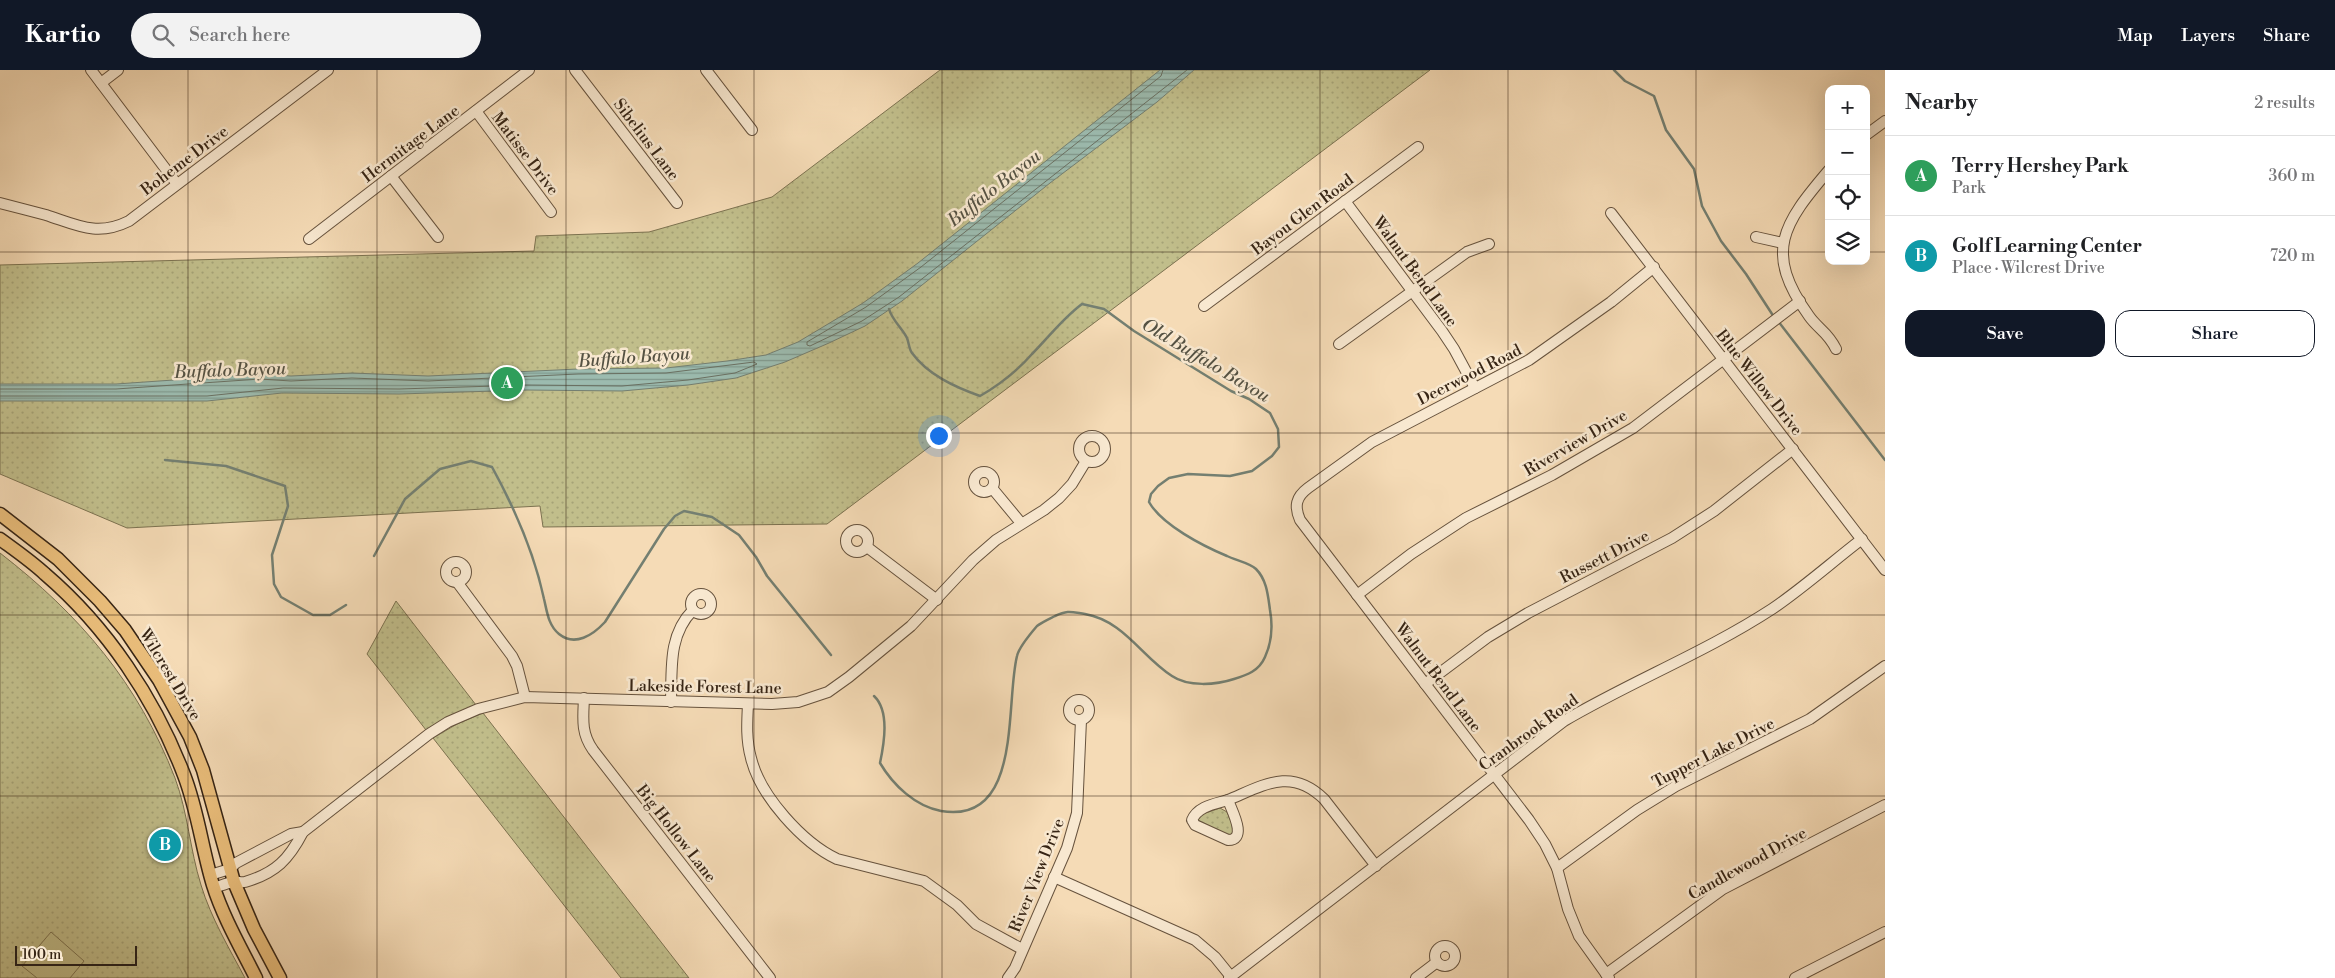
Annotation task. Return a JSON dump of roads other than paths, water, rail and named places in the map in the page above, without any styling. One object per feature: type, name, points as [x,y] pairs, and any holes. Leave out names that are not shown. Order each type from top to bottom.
[{"type":"main road","name":"Wilcrest Drive","points":[[0,514],[58,559],[100,601],[142,652],[174,703],[190,737],[208,787],[234,882],[254,929],[280,978]]},
{"type":"main road","name":"Wilcrest Drive","points":[[0,539],[46,574],[85,614],[126,664],[145,694],[165,731],[184,776],[214,888],[233,934],[256,978]]},
{"type":"street","points":[[91,70],[177,184]]},
{"type":"street","points":[[101,83],[118,70]]},
{"type":"street","name":"Boheme Drive","points":[[0,203],[46,215],[86,229],[117,227],[129,221],[328,70]]},
{"type":"street","name":"Hermitage Lane","points":[[309,239],[529,70]]},
{"type":"street","name":"Sibelius Lane","points":[[575,70],[677,203]]},
{"type":"street","points":[[706,70],[752,130]]},
{"type":"street","name":"Matisse Drive","points":[[476,111],[551,212]]},
{"type":"street","points":[[1870,132],[1885,121]]},
{"type":"street","name":"Bayou Glen Road","points":[[1204,306],[1418,147]]},
{"type":"street","points":[[1825,175],[1799,209],[1789,227],[1784,243],[1782,260],[1785,276],[1809,316],[1826,332],[1836,349]]},
{"type":"street","points":[[391,176],[438,237]]},
{"type":"street","name":"Walnut Bend Lane","points":[[1345,201],[1454,349],[1475,388]]},
{"type":"street","name":"Blue Willow Drive","points":[[1611,213],[1885,570]]},
{"type":"street","points":[[1756,237],[1784,243]]},
{"type":"street","points":[[1338,344],[1467,252],[1489,244]]},
{"type":"street","name":"Deerwood Road","points":[[1296,503],[1300,494],[1372,442],[1529,360],[1559,341],[1654,267]]},
{"type":"street","name":"Riverview Drive","points":[[1357,595],[1449,529],[1504,498],[1589,455],[1633,428],[1800,301]]},
{"type":"street","name":"Russett Drive","points":[[1425,684],[1488,637],[1528,613],[1672,538],[1714,511],[1793,449]]},
{"type":"street","name":"Lakeside Forest Lane","points":[[214,888],[234,882],[243,882],[269,871],[284,862],[292,853],[303,832],[429,734],[448,722],[478,709],[525,697],[748,704],[798,702],[828,692],[911,626],[973,560],[996,540],[1021,522],[1044,510],[1058,498],[1072,484],[1086,461]]},
{"type":"street","points":[[992,488],[1021,522]]},
{"type":"street","name":"Walnut Bend Lane","points":[[1296,503],[1296,511],[1300,520],[1529,820],[1557,868],[1568,909],[1579,936],[1608,976]]},
{"type":"street","name":"Cranbrook Road","points":[[1231,977],[1549,732],[1587,707],[1728,635],[1772,608],[1862,539]]},
{"type":"street","points":[[867,546],[937,600]]},
{"type":"street","points":[[456,582],[512,656],[517,666],[525,697]]},
{"type":"street","points":[[671,702],[673,651],[677,630],[693,610]]},
{"type":"street","name":"Tupper Lake Drive","points":[[1557,868],[1637,810],[1676,786],[1810,719],[1885,666]]},
{"type":"street","name":"Big Hollow Lane","points":[[584,698],[582,728],[585,738],[770,978]]},
{"type":"street","points":[[748,704],[747,738],[751,760],[768,794],[803,836],[824,853],[837,859],[924,881],[957,905],[976,924],[1022,950]]},
{"type":"street","name":"River View Drive","points":[[1008,978],[1015,968],[1067,848],[1077,813],[1081,720]]},
{"type":"street","points":[[1228,800],[1239,830],[1238,836],[1233,840],[1228,840],[1195,825],[1192,820],[1195,813],[1275,781],[1290,780],[1303,783],[1314,789],[1324,799],[1376,866]]},
{"type":"street","name":"Candlewood Drive","points":[[1608,976],[1723,889],[1885,805]]},
{"type":"street","name":"Lakeside Forest Lane","points":[[210,875],[230,869],[236,863],[256,854],[282,838],[303,832]]},
{"type":"street","points":[[1054,877],[1195,940],[1215,957],[1231,977]]},
{"type":"street","points":[[1795,978],[1885,932]]},
{"type":"street","points":[[1416,978],[1437,962]]},
{"type":"water","points":[[1160,70],[1194,70],[1157,102],[1050,183],[902,301],[865,326],[829,343],[785,362],[736,378],[688,385],[622,391],[527,390],[399,394],[282,393],[207,401],[0,401],[0,384],[116,384],[260,374],[291,376],[352,373],[428,376],[578,369],[666,368],[766,355],[798,342],[863,303],[918,263]]},
{"type":"waterway","points":[[1614,70],[1625,81],[1654,96],[1666,130],[1694,169],[1702,206],[1721,241],[1746,274],[1774,317]]},
{"type":"waterway","name":"Old Buffalo Bayou","points":[[874,696],[879,702],[884,719],[884,737],[880,763],[891,779],[914,799],[931,808],[941,811],[967,810],[986,799],[998,781],[1005,756],[1018,652],[1037,626],[1043,622],[1067,612],[1099,618],[1121,631],[1172,676],[1186,682],[1202,684],[1219,683],[1252,672],[1265,657],[1272,628],[1268,594],[1260,573],[1250,565],[1217,552],[1173,527],[1155,511],[1149,502],[1151,494],[1169,478],[1188,474],[1230,476],[1252,471],[1272,456],[1279,447],[1278,429],[1270,413],[1134,331],[1104,309],[1082,304],[1062,322],[1027,360],[1001,382],[980,396],[961,389],[934,374],[918,361],[911,351],[907,338],[892,317],[889,309]]},
{"type":"waterway","points":[[1778,321],[1885,460]]},
{"type":"waterway","name":"Old Buffalo Bayou","points":[[165,460],[226,466],[285,486],[288,506],[272,555],[274,584],[281,597],[313,615],[330,615],[346,605]]},
{"type":"waterway","name":"Old Buffalo Bayou","points":[[374,556],[405,499],[440,469],[471,461],[492,467],[516,515],[535,564],[550,622],[555,630],[565,638],[584,638],[605,622],[664,529],[675,516],[684,511],[712,517],[739,535],[756,557],[767,576],[831,655]]},
{"type":"place","name":"Terry Hershey Park","points":[[507,383]]},
{"type":"place","name":"Golf Learning Center","points":[[165,845]]},
{"type":"water label","name":"Buffalo Bayou","points":[[994,188]]},
{"type":"water label","name":"Buffalo Bayou","points":[[634,357]]},
{"type":"water label","name":"Buffalo Bayou","points":[[230,370]]}]
